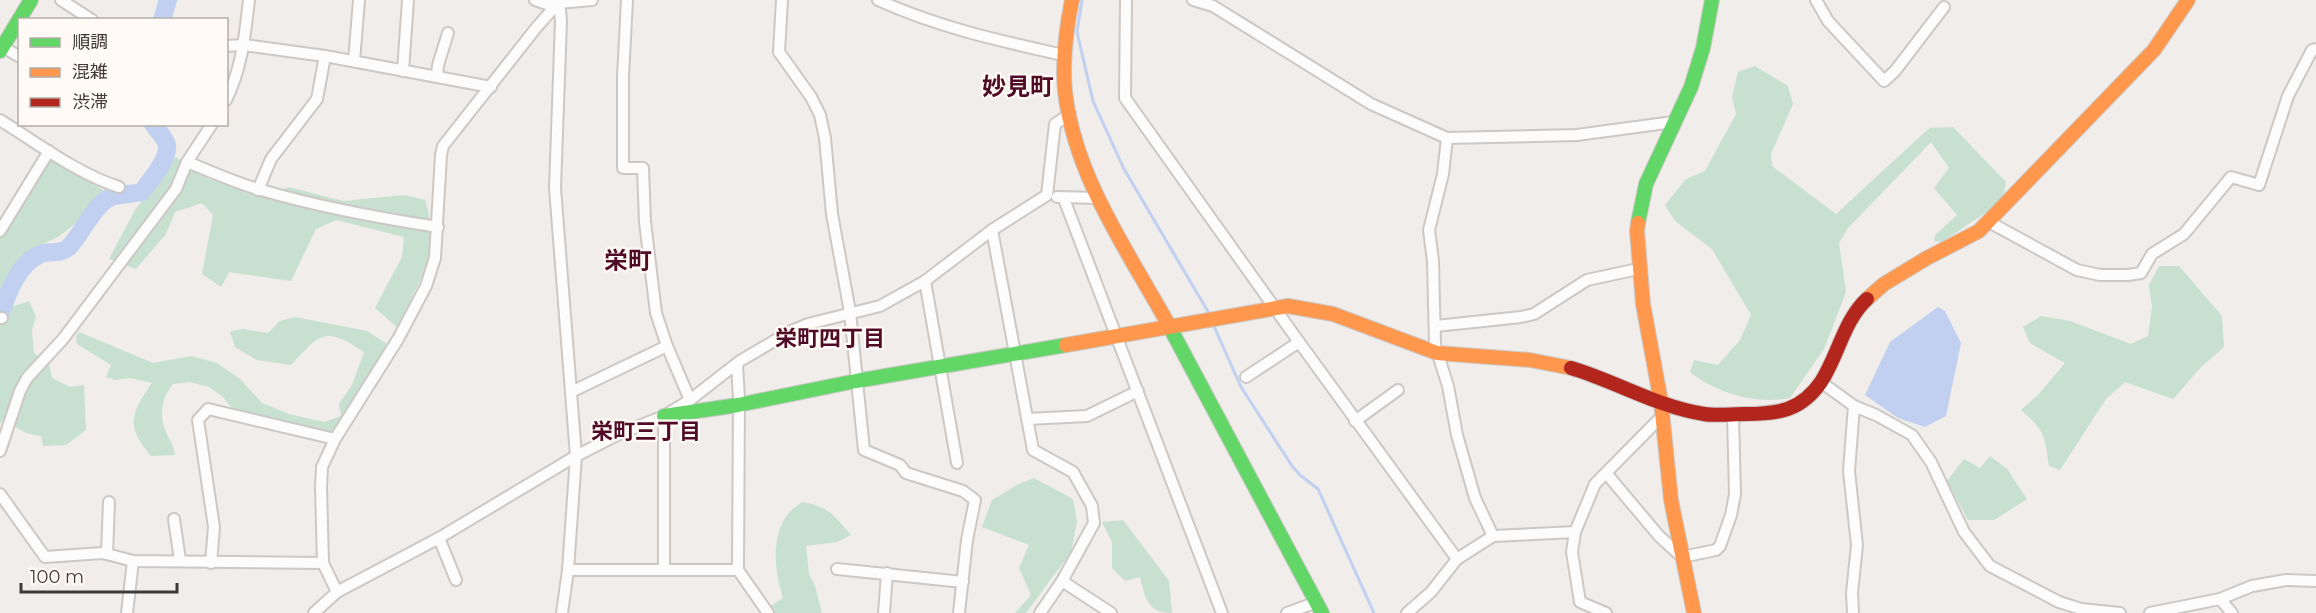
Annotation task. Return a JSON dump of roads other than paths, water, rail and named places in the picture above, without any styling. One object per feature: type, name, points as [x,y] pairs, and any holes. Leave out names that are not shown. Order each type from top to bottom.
[{"type":"street","points":[[20,18],[31,0]]},
{"type":"street","points":[[62,0],[89,18]]},
{"type":"street","points":[[228,96],[235,82],[244,45],[249,0]]},
{"type":"street","points":[[354,61],[359,0]]},
{"type":"street","points":[[403,71],[408,0]]},
{"type":"street","points":[[534,0],[547,4],[592,0]]},
{"type":"street","points":[[627,0],[623,77],[623,168],[643,168],[645,222],[656,313],[666,346],[690,400]]},
{"type":"street","points":[[782,0],[779,52],[811,98],[820,115],[825,138],[832,214],[850,312],[864,450],[900,465],[906,473],[963,491],[975,500],[967,540],[959,613]]},
{"type":"street","points":[[878,0],[933,22],[1063,55]]},
{"type":"street","points":[[1072,0],[1063,55],[1070,114],[1083,160],[1099,198],[1320,608],[1287,613]]},
{"type":"street","points":[[1126,0],[1125,98],[1355,421],[1457,559]]},
{"type":"street","points":[[1193,0],[1213,6],[1371,104],[1447,138],[1577,135],[1673,122]]},
{"type":"street","points":[[1694,613],[1671,500],[1662,408],[1642,304],[1637,231],[1641,203],[1656,159],[1691,87],[1703,48],[1712,0]]},
{"type":"street","points":[[1816,0],[1828,21],[1884,81],[1944,7]]},
{"type":"street","points":[[664,416],[738,405],[856,381],[1274,308],[1302,307],[1332,314],[1437,353],[1530,360],[1562,365],[1604,378],[1662,408],[1733,415],[1786,411],[1804,401],[1821,382],[1845,332],[1864,302],[1884,284],[1979,231],[1989,222],[2154,50],[2188,0]]},
{"type":"street","points":[[337,592],[323,563],[322,466],[335,439],[399,339],[426,286],[435,258],[443,146],[558,2]]},
{"type":"street","points":[[558,2],[561,21],[555,188],[576,456],[568,570],[562,613]]},
{"type":"street","points":[[18,21],[1,49],[18,56]]},
{"type":"street","points":[[437,76],[448,33]]},
{"type":"street","points":[[228,46],[244,45],[325,56],[491,87]]},
{"type":"street","points":[[1989,222],[2077,270],[2100,274],[2141,273],[2152,254],[2184,234],[2231,177],[2259,185],[2288,96],[2312,50],[2316,49]]},
{"type":"street","points":[[258,190],[271,159],[317,99],[325,56]]},
{"type":"street","points":[[1047,195],[1055,124],[1070,114]]},
{"type":"street","points":[[0,120],[49,151],[119,188]]},
{"type":"street","points":[[0,451],[20,391],[27,378],[63,339],[176,189],[187,162],[211,126]]},
{"type":"street","points":[[1447,138],[1443,174],[1429,230],[1436,326],[1435,345],[1448,386],[1457,435],[1475,498],[1493,536]]},
{"type":"street","points":[[0,229],[49,151]]},
{"type":"street","points":[[187,162],[258,190],[379,218],[438,227]]},
{"type":"street","points":[[320,611],[337,592],[439,538],[576,456],[619,434],[664,416],[690,400],[737,364],[791,331],[850,312],[880,306],[925,281],[992,230],[1047,195],[1064,199],[1099,198]]},
{"type":"street","points":[[1064,199],[1222,613]]},
{"type":"street","points":[[992,230],[1033,450],[1073,472],[1092,506],[1094,523],[1062,581],[1040,613]]},
{"type":"street","points":[[1436,326],[1527,315],[1587,280],[1638,268]]},
{"type":"street","points":[[925,281],[942,366],[957,463]]},
{"type":"street","points":[[1246,377],[1299,342]]},
{"type":"street","points":[[571,392],[666,346]]},
{"type":"street","points":[[737,364],[738,570],[766,610]]},
{"type":"street","points":[[1821,382],[1854,406],[1912,435],[1931,462],[1964,532],[1990,566],[2059,602],[2091,611],[2120,613]]},
{"type":"street","points":[[1355,421],[1398,390]]},
{"type":"street","points":[[1027,419],[1087,416],[1138,391]]},
{"type":"street","points":[[1853,613],[1852,593],[1857,545],[1849,471],[1854,406]]},
{"type":"street","points":[[1606,613],[1580,602],[1572,552],[1575,532],[1595,484],[1662,408]]},
{"type":"street","points":[[211,563],[214,527],[198,420],[208,409],[335,439]]},
{"type":"street","points":[[1682,557],[1716,550],[1720,546],[1735,494],[1733,415]]},
{"type":"street","points":[[664,416],[664,570]]},
{"type":"street","points":[[1606,473],[1659,536],[1682,557]]},
{"type":"street","points":[[0,494],[45,557],[107,554],[133,561],[323,563]]},
{"type":"street","points":[[107,554],[109,502]]},
{"type":"street","points":[[174,519],[180,560]]},
{"type":"street","points":[[1407,613],[1431,592],[1457,559],[1493,536],[1575,532]]},
{"type":"street","points":[[439,538],[456,580]]},
{"type":"street","points":[[127,613],[133,561]]},
{"type":"street","points":[[837,569],[963,582]]},
{"type":"street","points":[[568,570],[738,570]]},
{"type":"street","points":[[884,613],[887,573]]},
{"type":"street","points":[[2150,613],[2220,599],[2252,586],[2286,580],[2316,581]]},
{"type":"street","points":[[1062,581],[1111,613]]},
{"type":"street","points":[[2220,599],[2232,613]]},
{"type":"water","points":[[1938,307],[1945,311],[1961,343],[1946,416],[1925,427],[1898,418],[1865,395],[1890,342]]},
{"type":"waterway","points":[[163,18],[168,0]]},
{"type":"waterway","points":[[1082,0],[1077,32],[1093,101],[1124,169],[1210,315]]},
{"type":"waterway","points":[[0,315],[15,280],[26,264],[41,254],[68,248],[95,211],[107,199],[142,192],[162,163],[167,151],[166,142],[155,126]]},
{"type":"waterway","points":[[1213,324],[1241,387],[1292,466],[1318,489],[1374,613]]},
{"type":"district","name":"妙見町","points":[[1018,86]]},
{"type":"district","name":"栄町","points":[[628,260]]},
{"type":"district","name":"栄町四丁目","points":[[830,338]]},
{"type":"district","name":"栄町三丁目","points":[[646,431]]}]
